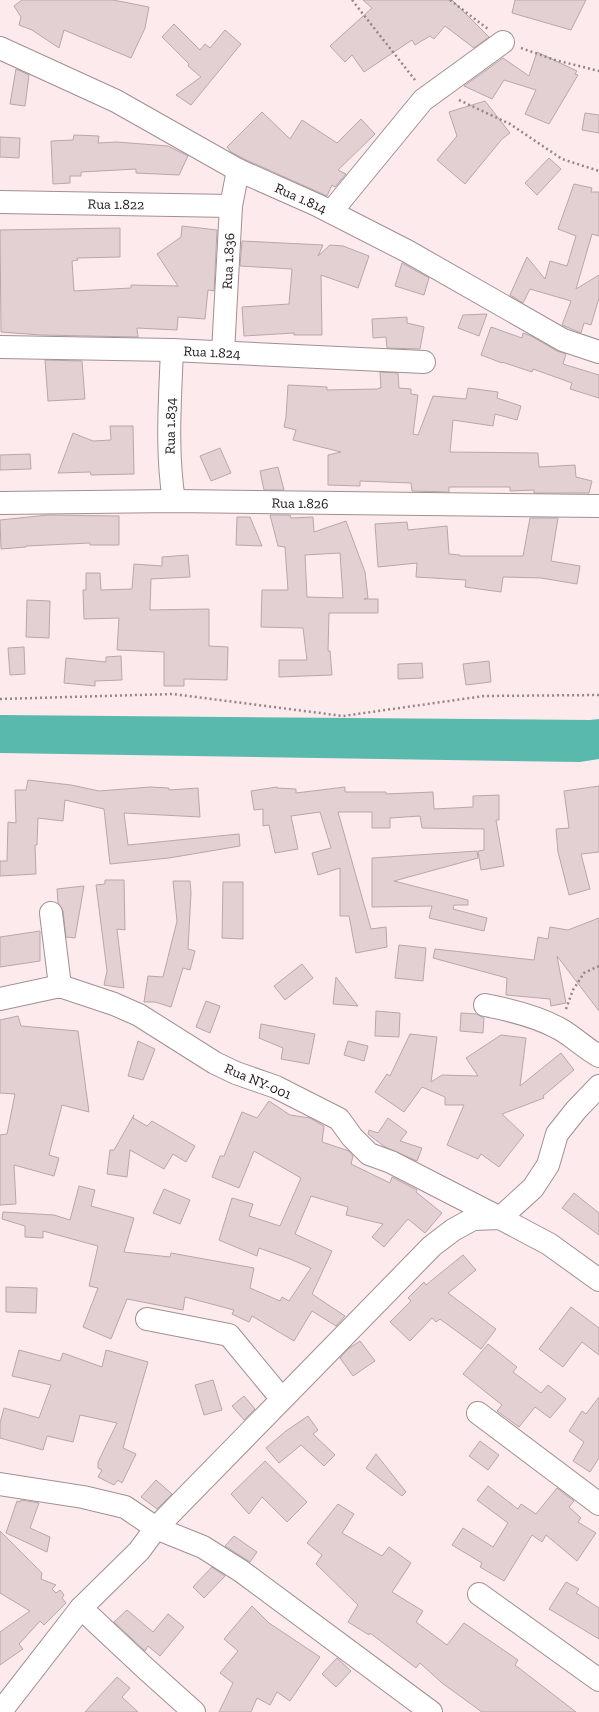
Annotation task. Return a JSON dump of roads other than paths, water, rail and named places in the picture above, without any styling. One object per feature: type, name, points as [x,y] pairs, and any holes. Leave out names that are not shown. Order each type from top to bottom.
[{"type":"street","points":[[331,212],[428,97],[503,42]]},
{"type":"street","name":"Rua 1.814","points":[[0,48],[116,101],[238,170],[331,212],[407,251],[563,340],[599,352]]},
{"type":"street","name":"Rua 1.836","points":[[223,352],[231,206],[238,170]]},
{"type":"street","name":"Rua 1.822","points":[[0,202],[231,206]]},
{"type":"street","name":"Rua 1.824","points":[[0,347],[172,350],[424,362]]},
{"type":"street","name":"Rua 1.834","points":[[172,350],[169,458],[174,501]]},
{"type":"street","name":"Rua 1.826","points":[[0,503],[174,501],[599,506]]},
{"type":"street","points":[[0,999],[60,986],[51,913]]},
{"type":"street","name":"Rua NY-001","points":[[60,986],[114,1004],[139,1015],[215,1063],[236,1073],[276,1087],[339,1119],[352,1137],[369,1154],[391,1162],[549,1244],[599,1280]]},
{"type":"street","points":[[486,1005],[529,1016],[558,1028],[586,1049],[599,1056]]},
{"type":"street","points":[[0,1710],[5,1706],[81,1608],[139,1551],[156,1528],[281,1398],[432,1246],[453,1230],[473,1219],[500,1218],[533,1188],[548,1165],[556,1134],[599,1086]]},
{"type":"street","points":[[147,1319],[229,1335],[281,1398]]},
{"type":"street","points":[[478,1413],[599,1504]]},
{"type":"street","points":[[0,1484],[83,1497],[125,1507],[156,1528],[203,1547],[241,1572],[431,1712]]},
{"type":"street","points":[[479,1594],[599,1680]]},
{"type":"street","points":[[81,1608],[194,1712]]},
{"type":"water","points":[[0,715],[599,719],[599,759],[580,762],[0,753]]}]
